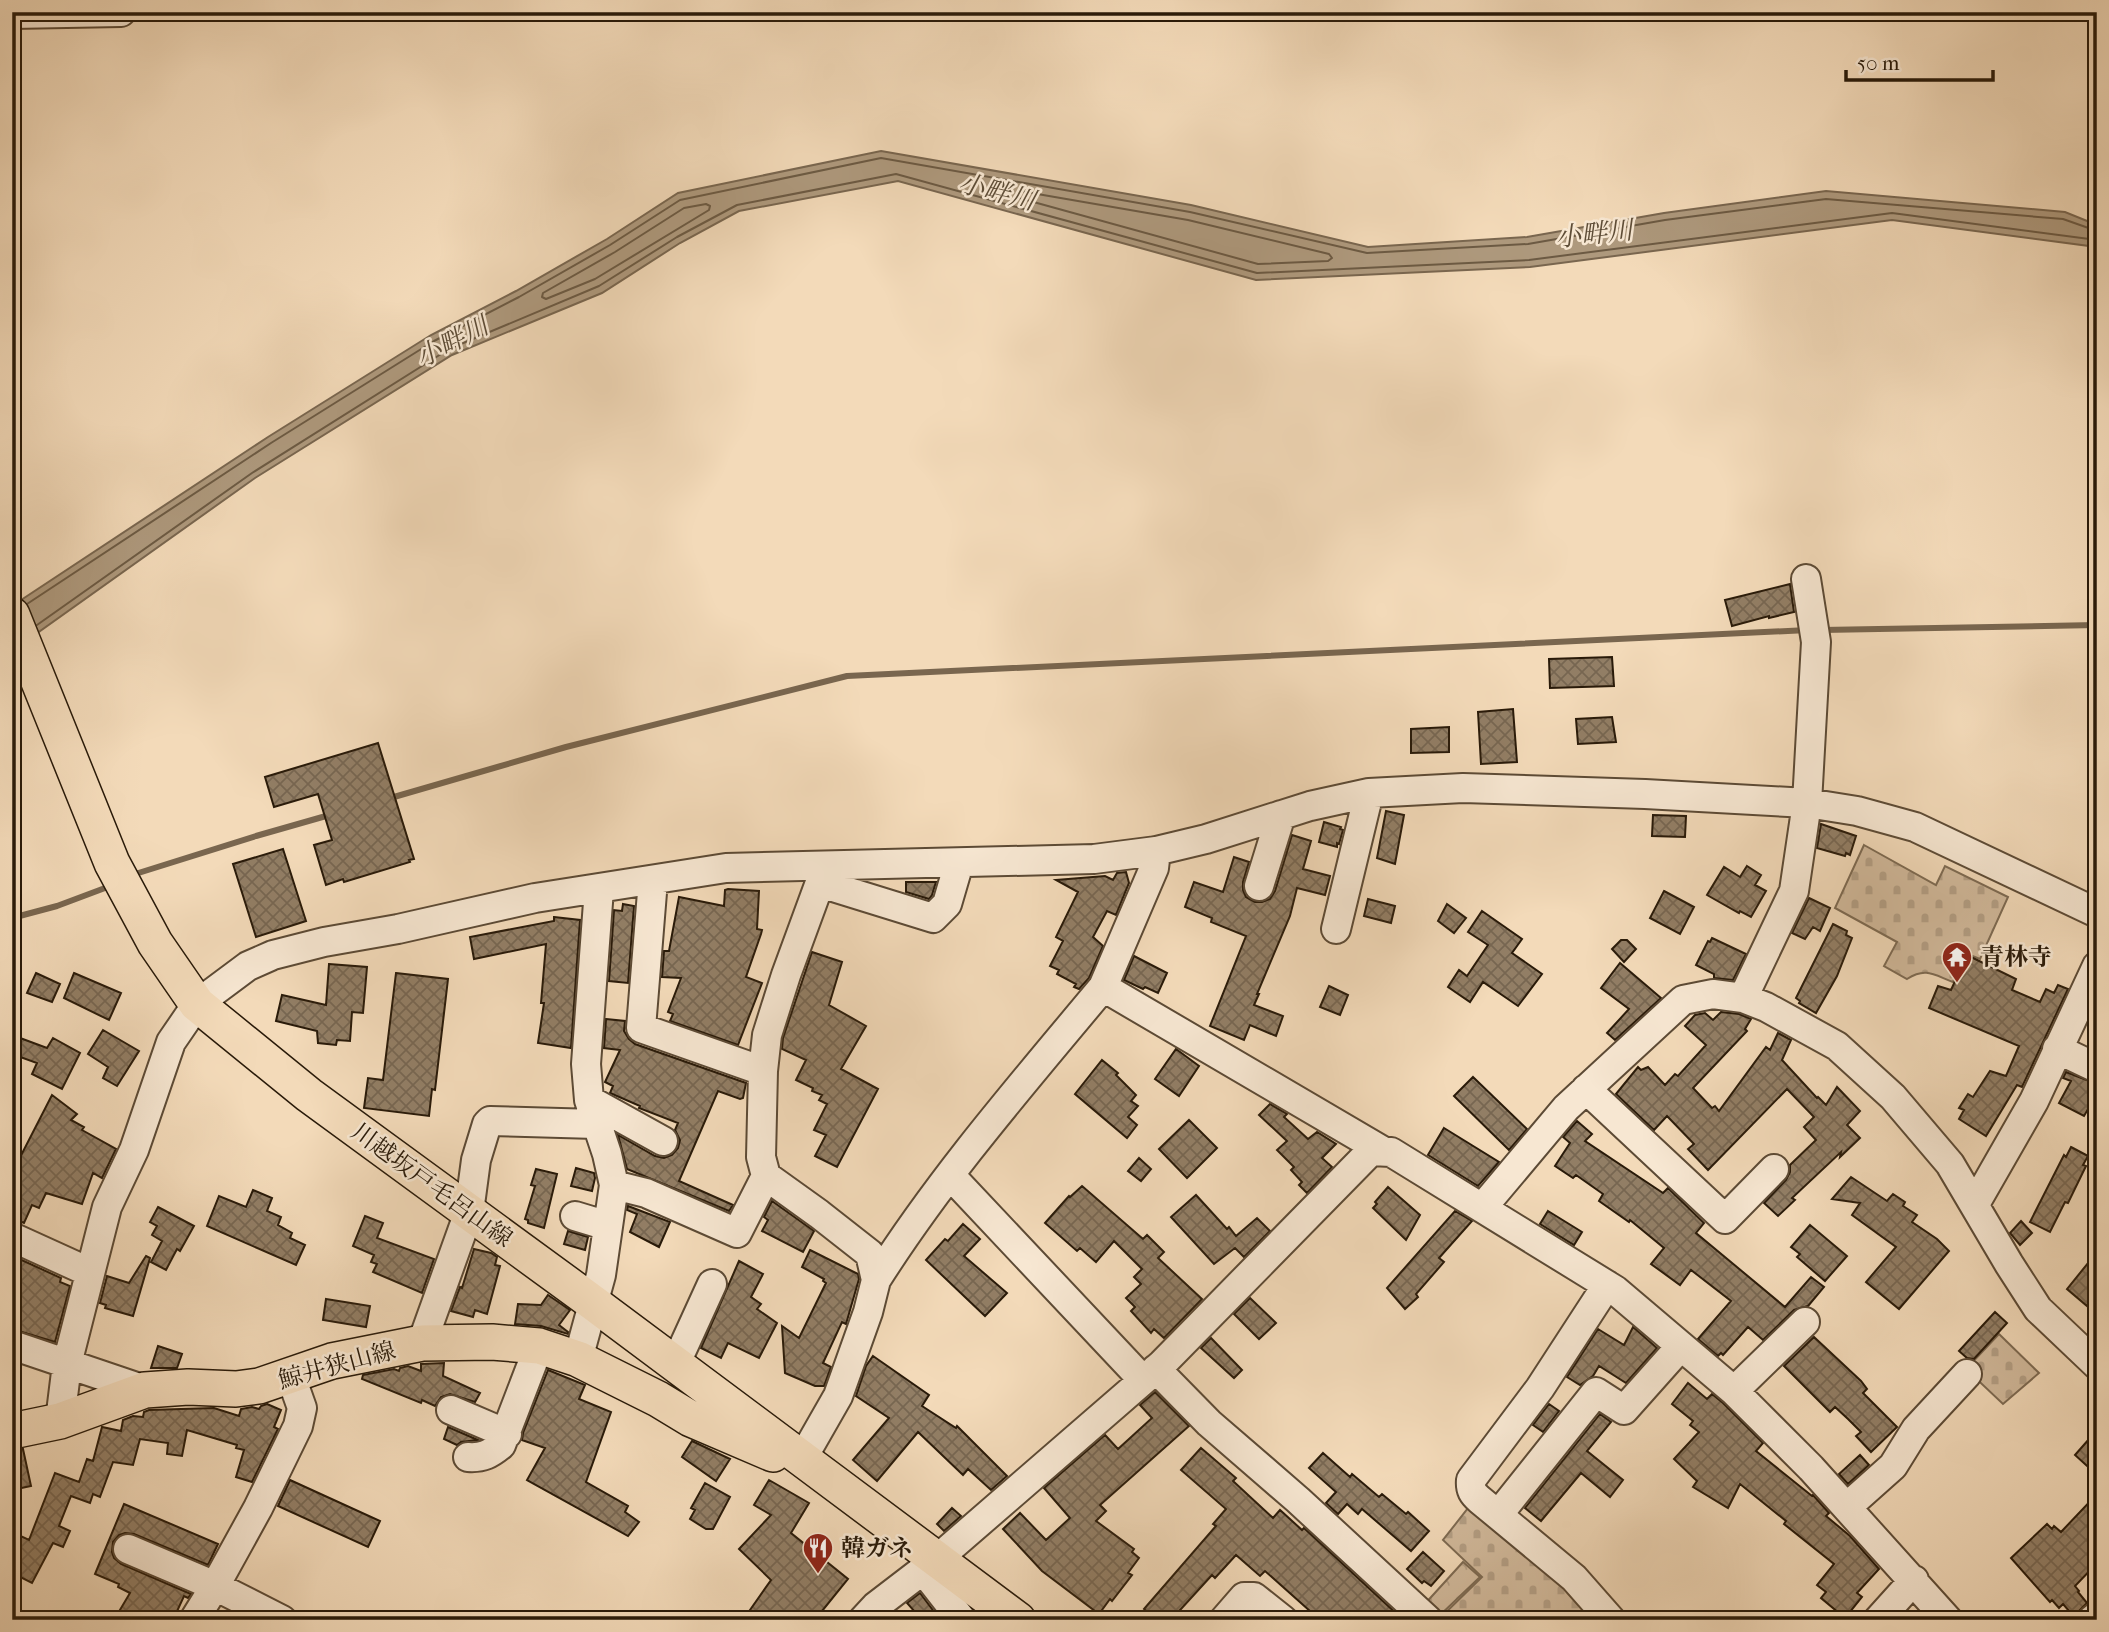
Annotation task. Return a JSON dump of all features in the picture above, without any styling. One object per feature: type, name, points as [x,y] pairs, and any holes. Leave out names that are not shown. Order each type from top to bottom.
[{"type":"main road","name":"川越坂戸毛呂山線","points":[[12,615],[112,863],[155,943],[197,1003],[309,1095],[867,1507],[930,1565],[1018,1620]]},
{"type":"main road","name":"鯨井狭山線","points":[[12,1432],[60,1421],[145,1390],[188,1387],[236,1389],[259,1386],[332,1361],[422,1343],[492,1342],[539,1346],[578,1359],[653,1397]]},
{"type":"main road","points":[[653,1397],[668,1397],[677,1389],[680,1380],[662,1356]]},
{"type":"main road","points":[[653,1397],[690,1406],[710,1396],[717,1396],[707,1414],[691,1419]]},
{"type":"main road","points":[[653,1397],[691,1419],[797,1466],[867,1507]]},
{"type":"street","points":[[12,14],[121,12]]},
{"type":"street","points":[[1743,998],[1794,891],[1807,803],[1816,642],[1806,579]]},
{"type":"street","points":[[60,1421],[67,1364],[107,1207],[134,1150],[171,1042],[197,1003],[248,966],[274,955],[324,942],[398,929],[535,898],[726,868],[823,875],[959,863],[1094,859],[1206,839],[1310,806],[1369,793],[1463,788],[1807,803],[1857,811],[1916,828],[2097,913]]},
{"type":"street","points":[[1336,929],[1369,793]]},
{"type":"street","points":[[1259,886],[1281,815]]},
{"type":"street","points":[[802,1459],[838,1396],[868,1312],[876,1280],[911,1224],[1103,987],[1154,868],[1156,850]]},
{"type":"street","points":[[823,875],[933,918],[947,904],[959,863]]},
{"type":"street","points":[[823,875],[767,1035],[763,1070],[761,1157],[766,1176],[870,1254],[876,1280]]},
{"type":"street","points":[[653,880],[641,1028],[763,1070]]},
{"type":"street","points":[[578,1359],[601,1275],[614,1185],[607,1154],[592,1112],[586,1064],[599,889]]},
{"type":"street","points":[[1975,1204],[2034,1101],[2057,1049],[2087,1009],[2097,967]]},
{"type":"street","points":[[1103,987],[1383,1151]]},
{"type":"street","points":[[1482,1208],[1566,1108],[1683,1000],[1713,994],[1732,995],[1787,1017],[1838,1046],[1893,1097],[1950,1164],[2038,1309],[2097,1365]]},
{"type":"street","points":[[2057,1049],[2097,1069]]},
{"type":"street","points":[[1586,1089],[1725,1219],[1774,1169]]},
{"type":"street","points":[[422,1343],[469,1212],[486,1124],[490,1121],[592,1112],[663,1140]]},
{"type":"street","points":[[863,1620],[876,1606],[930,1565],[1150,1375],[1371,1151],[1391,1152],[1607,1285],[1734,1391],[1847,1507],[1948,1620]]},
{"type":"street","points":[[950,1175],[1150,1375],[1298,1500],[1428,1620]]},
{"type":"street","points":[[614,1185],[646,1194],[737,1233],[766,1176]]},
{"type":"street","points":[[575,1216],[608,1226]]},
{"type":"street","points":[[12,1237],[89,1272]]},
{"type":"street","points":[[662,1356],[712,1284]]},
{"type":"street","points":[[1607,1285],[1540,1388],[1471,1480],[1472,1493],[1574,1578],[1611,1620]]},
{"type":"street","points":[[1734,1391],[1805,1322]]},
{"type":"street","points":[[12,1345],[145,1390]]},
{"type":"street","points":[[468,1457],[478,1458],[489,1454],[501,1445],[539,1346]]},
{"type":"street","points":[[1497,1515],[1596,1392],[1624,1410],[1681,1346]]},
{"type":"street","points":[[194,1620],[258,1508],[298,1426],[302,1408],[290,1374]]},
{"type":"street","points":[[1847,1507],[1893,1466],[1916,1429],[1967,1374]]},
{"type":"street","points":[[451,1410],[507,1434]]},
{"type":"street","points":[[128,1549],[282,1620]]},
{"type":"street","points":[[930,1565],[962,1620]]},
{"type":"street","points":[[1878,1620],[1914,1580]]},
{"type":"street","points":[[1224,1620],[1244,1597],[1254,1597],[1283,1620]]},
{"type":"street","points":[[2092,1620],[2097,1616]]},
{"type":"green space","points":[[1864,845],[1936,885],[1945,866],[2008,897],[1980,959],[1965,953],[1953,982],[1925,973],[1907,979],[1884,966],[1897,942],[1835,908]]},
{"type":"green space","points":[[1999,1334],[2039,1373],[2003,1404],[1966,1369]]},
{"type":"green space","points":[[1472,1503],[1603,1620],[1438,1620],[1482,1577],[1443,1540]]},
{"type":"green space","points":[[1463,1562],[1480,1577],[1437,1618],[1423,1606]]},
{"type":"water","name":"小畔川","points":[[881,151],[1191,205],[1368,247],[1527,237],[1664,213],[1826,191],[2065,212],[2097,225],[2097,247],[1892,220],[1530,267],[1256,280],[898,181],[739,211],[680,243],[602,293],[452,355],[255,478],[12,651],[12,606],[268,437],[431,335],[607,239],[678,193]]},
{"type":"building","points":[[1790,584],[1794,612],[1732,626],[1725,600]]},
{"type":"building","points":[[1612,657],[1614,686],[1550,688],[1549,659]]},
{"type":"building","points":[[1513,709],[1517,762],[1481,764],[1478,712]]},
{"type":"building","points":[[1612,717],[1616,742],[1578,744],[1576,719]]},
{"type":"building","points":[[1449,727],[1449,752],[1411,753],[1411,729]]},
{"type":"building","points":[[378,743],[414,859],[344,882],[343,879],[326,885],[314,845],[332,840],[318,794],[274,807],[265,777]]},
{"type":"building","points":[[1386,811],[1404,815],[1395,864],[1377,858]]},
{"type":"building","points":[[1653,815],[1686,816],[1685,837],[1652,836]]},
{"type":"building","points":[[1324,822],[1343,830],[1337,847],[1319,842]]},
{"type":"building","points":[[1821,824],[1856,836],[1850,855],[1817,848]]},
{"type":"building","points":[[1292,835],[1311,841],[1303,869],[1330,876],[1325,895],[1297,888],[1290,916],[1257,994],[1254,1005],[1283,1016],[1276,1036],[1250,1025],[1244,1040],[1210,1026],[1246,936],[1211,922],[1212,918],[1185,907],[1194,882],[1223,892],[1234,857],[1249,862],[1243,882],[1246,897],[1255,902],[1270,899],[1275,891]]},
{"type":"building","points":[[283,849],[306,921],[256,937],[233,864]]},
{"type":"building","points":[[1747,866],[1761,875],[1755,885],[1766,891],[1751,917],[1707,895],[1724,867],[1740,877]]},
{"type":"building","points":[[1126,872],[1129,883],[1116,915],[1107,911],[1093,937],[1103,946],[1089,978],[1079,989],[1074,987],[1076,984],[1057,974],[1059,970],[1050,966],[1063,941],[1056,937],[1078,892],[1056,880],[1105,876],[1113,880],[1117,873]]},
{"type":"building","points":[[906,882],[936,882],[929,899],[906,892]]},
{"type":"building","points":[[725,890],[759,891],[757,929],[762,930],[746,977],[762,983],[738,1045],[670,1021],[673,1014],[668,1012],[681,978],[662,977],[664,951],[669,951],[679,897],[724,906]]},
{"type":"building","points":[[1664,891],[1694,907],[1680,934],[1650,918]]},
{"type":"building","points":[[1809,898],[1830,908],[1820,931],[1813,927],[1805,939],[1792,933]]},
{"type":"building","points":[[1368,899],[1395,906],[1391,923],[1364,916]]},
{"type":"building","points":[[623,904],[634,906],[628,983],[609,981],[614,910],[622,911]]},
{"type":"building","points":[[1447,904],[1466,918],[1454,933],[1438,921]]},
{"type":"building","points":[[1482,911],[1522,939],[1512,953],[1542,974],[1518,1006],[1483,982],[1470,1002],[1448,987],[1459,970],[1467,976],[1488,945],[1468,932]]},
{"type":"building","points":[[554,917],[580,920],[571,1048],[538,1043],[544,1003],[541,1003],[546,944],[474,959],[470,937],[554,921]]},
{"type":"building","points":[[1833,924],[1847,931],[1846,935],[1852,938],[1837,976],[1816,1013],[1799,1003],[1796,998]]},
{"type":"building","points":[[1712,938],[1746,954],[1733,980],[1714,978],[1714,974],[1696,965]]},
{"type":"building","points":[[1621,940],[1627,940],[1636,949],[1624,962],[1612,949]]},
{"type":"building","points":[[812,952],[842,962],[829,1005],[866,1026],[841,1069],[878,1089],[837,1167],[815,1156],[826,1135],[814,1130],[827,1104],[819,1100],[822,1095],[812,1091],[813,1088],[796,1080],[806,1060],[782,1049],[783,1038]]},
{"type":"building","points":[[1134,956],[1167,973],[1158,993],[1124,980]]},
{"type":"building","points":[[1971,957],[2016,979],[2012,990],[2040,1002],[2046,989],[2054,993],[2058,985],[2068,989],[2022,1087],[2017,1085],[1986,1136],[1959,1119],[1964,1110],[1959,1108],[1968,1094],[1973,1097],[1990,1071],[2006,1076],[2019,1046],[1929,1008],[1938,986],[1951,990],[1965,959],[1969,961]]},
{"type":"building","points":[[1620,963],[1661,998],[1615,1040],[1607,1033],[1629,1009],[1601,988]]},
{"type":"building","points":[[329,964],[367,967],[363,1013],[352,1012],[350,1041],[337,1040],[336,1045],[318,1043],[317,1031],[276,1021],[282,995],[326,1005]]},
{"type":"building","points":[[36,973],[60,984],[52,1002],[27,993]]},
{"type":"building","points":[[74,973],[121,993],[109,1020],[64,998]]},
{"type":"building","points":[[396,973],[448,979],[435,1090],[432,1089],[429,1116],[364,1108],[368,1078],[383,1080]]},
{"type":"building","points":[[1329,986],[1348,995],[1340,1015],[1320,1007]]},
{"type":"building","points":[[1721,1012],[1739,1014],[1751,1019],[1745,1029],[1747,1031],[1693,1088],[1712,1108],[1715,1106],[1719,1111],[1766,1047],[1770,1050],[1778,1033],[1791,1040],[1782,1060],[1817,1098],[1826,1105],[1837,1087],[1860,1111],[1847,1125],[1860,1138],[1792,1198],[1795,1200],[1778,1216],[1764,1203],[1786,1180],[1790,1165],[1816,1140],[1804,1127],[1814,1117],[1787,1089],[1708,1170],[1688,1149],[1694,1144],[1667,1116],[1654,1130],[1616,1094],[1638,1067],[1641,1070],[1648,1067],[1665,1085],[1675,1074],[1678,1076],[1706,1045],[1685,1026],[1695,1015],[1705,1013],[1713,1020]]},
{"type":"building","points":[[606,1019],[625,1021],[624,1031],[635,1044],[746,1083],[743,1098],[740,1099],[718,1091],[679,1181],[733,1205],[729,1211],[627,1169],[618,1135],[655,1156],[664,1158],[672,1155],[678,1148],[680,1140],[675,1130],[678,1123],[610,1093],[613,1086],[605,1082],[620,1050],[604,1048]]},
{"type":"building","points":[[103,1030],[139,1051],[117,1086],[103,1078],[108,1067],[88,1054]]},
{"type":"building","points":[[12,1035],[47,1048],[53,1038],[80,1053],[62,1089],[32,1074],[37,1063],[12,1054]]},
{"type":"building","points":[[1176,1049],[1199,1066],[1179,1096],[1155,1079]]},
{"type":"building","points":[[1102,1060],[1118,1073],[1116,1075],[1136,1095],[1131,1101],[1138,1106],[1128,1117],[1137,1125],[1127,1138],[1075,1094]]},
{"type":"building","points":[[2066,1072],[2097,1084],[2097,1107],[2091,1104],[2084,1116],[2059,1103],[2071,1081],[2063,1078]]},
{"type":"building","points":[[1473,1077],[1527,1129],[1509,1150],[1454,1096]]},
{"type":"building","points":[[52,1095],[77,1114],[71,1120],[84,1127],[82,1130],[116,1149],[102,1178],[93,1173],[82,1204],[46,1193],[39,1208],[32,1205],[24,1223],[12,1218],[13,1171]]},
{"type":"building","points":[[1270,1104],[1287,1114],[1284,1117],[1308,1139],[1317,1132],[1336,1144],[1322,1158],[1332,1167],[1307,1193],[1299,1185],[1302,1182],[1291,1170],[1294,1167],[1277,1150],[1287,1141],[1259,1115]]},
{"type":"building","points":[[1189,1120],[1217,1148],[1187,1178],[1159,1149]]},
{"type":"building","points":[[1577,1121],[1592,1134],[1585,1141],[1663,1193],[1668,1188],[1704,1223],[1696,1233],[1785,1307],[1811,1277],[1824,1287],[1808,1306],[1794,1310],[1763,1340],[1748,1327],[1723,1355],[1721,1353],[1718,1356],[1698,1339],[1731,1301],[1691,1270],[1680,1285],[1651,1264],[1664,1248],[1630,1220],[1629,1222],[1599,1201],[1603,1194],[1576,1175],[1573,1178],[1555,1166],[1570,1143],[1563,1137]]},
{"type":"building","points":[[1444,1128],[1499,1162],[1478,1186],[1428,1155]]},
{"type":"building","points":[[2071,1147],[2088,1156],[2083,1165],[2086,1166],[2050,1232],[2030,1222],[2064,1155],[2066,1157]]},
{"type":"building","points":[[1139,1158],[1151,1169],[1141,1181],[1128,1171]]},
{"type":"building","points":[[576,1168],[594,1173],[592,1191],[571,1186]]},
{"type":"building","points":[[536,1169],[557,1174],[544,1228],[528,1223],[525,1219],[535,1186],[531,1185]]},
{"type":"building","points":[[1851,1177],[1887,1201],[1893,1194],[1905,1202],[1903,1206],[1917,1215],[1912,1222],[1949,1251],[1899,1309],[1866,1282],[1896,1247],[1852,1215],[1860,1203],[1832,1199]]},
{"type":"building","points":[[1082,1186],[1143,1239],[1147,1235],[1164,1252],[1158,1258],[1202,1299],[1164,1338],[1154,1329],[1151,1333],[1131,1311],[1135,1307],[1126,1298],[1141,1284],[1134,1277],[1142,1269],[1114,1241],[1096,1262],[1080,1248],[1077,1251],[1045,1223],[1069,1196]]},
{"type":"building","points":[[1388,1187],[1420,1215],[1406,1240],[1373,1208]]},
{"type":"building","points":[[253,1190],[272,1198],[267,1211],[281,1217],[278,1225],[292,1233],[290,1238],[305,1245],[296,1265],[207,1226],[219,1196],[246,1207]]},
{"type":"building","points":[[1196,1195],[1236,1236],[1257,1218],[1270,1231],[1244,1257],[1235,1248],[1214,1264],[1171,1217]]},
{"type":"building","points":[[772,1201],[814,1231],[803,1252],[762,1231],[768,1220],[764,1217]]},
{"type":"building","points":[[628,1206],[670,1222],[659,1247],[630,1232],[637,1214],[627,1210]]},
{"type":"building","points":[[158,1207],[194,1226],[166,1270],[151,1262],[162,1241],[152,1235],[157,1226],[150,1222]]},
{"type":"building","points":[[1455,1211],[1472,1221],[1439,1258],[1444,1262],[1416,1294],[1418,1297],[1405,1309],[1387,1288]]},
{"type":"building","points":[[1548,1211],[1582,1232],[1574,1245],[1540,1224]]},
{"type":"building","points":[[365,1216],[383,1223],[377,1238],[434,1259],[422,1293],[373,1272],[377,1264],[371,1262],[374,1255],[353,1246]]},
{"type":"building","points":[[2021,1221],[2032,1233],[2020,1245],[2010,1233]]},
{"type":"building","points":[[963,1224],[980,1239],[964,1256],[1007,1293],[985,1316],[926,1260]]},
{"type":"building","points":[[1810,1225],[1847,1256],[1825,1281],[1797,1257],[1800,1254],[1791,1247]]},
{"type":"building","points":[[568,1231],[588,1237],[585,1250],[564,1244]]},
{"type":"building","points":[[474,1249],[491,1253],[497,1257],[495,1265],[500,1266],[487,1314],[475,1310],[473,1317],[451,1311],[460,1287],[462,1288]]},
{"type":"building","points":[[810,1250],[858,1274],[859,1279],[846,1324],[842,1322],[823,1363],[831,1367],[824,1386],[815,1386],[785,1373],[782,1326],[799,1338],[826,1283],[824,1279],[802,1267]]},
{"type":"building","points":[[2097,1252],[2097,1294],[2087,1306],[2067,1289]]},
{"type":"building","points":[[146,1256],[150,1258],[133,1316],[105,1308],[106,1305],[100,1303],[107,1276],[129,1283]]},
{"type":"building","points":[[15,1257],[61,1278],[60,1282],[70,1286],[55,1342],[12,1329],[12,1263]]},
{"type":"building","points":[[739,1261],[763,1274],[751,1297],[761,1304],[757,1309],[777,1323],[759,1358],[728,1343],[721,1358],[701,1348]]},
{"type":"building","points":[[548,1295],[570,1310],[559,1325],[568,1334],[541,1326],[515,1324],[518,1304],[541,1305]]},
{"type":"building","points":[[1250,1298],[1276,1323],[1259,1339],[1234,1314]]},
{"type":"building","points":[[326,1299],[370,1306],[366,1327],[323,1320]]},
{"type":"building","points":[[1995,1312],[2007,1323],[1974,1359],[1967,1358],[1959,1351]]},
{"type":"building","points":[[1633,1327],[1657,1348],[1626,1383],[1599,1366],[1593,1376],[1580,1385],[1567,1377],[1598,1329],[1624,1345]]},
{"type":"building","points":[[1814,1337],[1861,1381],[1867,1389],[1863,1393],[1897,1427],[1871,1452],[1856,1436],[1861,1432],[1848,1419],[1835,1407],[1830,1412],[1784,1366]]},
{"type":"building","points":[[1211,1338],[1242,1370],[1234,1378],[1201,1348]]},
{"type":"building","points":[[158,1346],[182,1354],[177,1368],[151,1368]]},
{"type":"building","points":[[873,1356],[929,1395],[922,1406],[956,1428],[957,1426],[1007,1476],[991,1490],[968,1469],[963,1475],[918,1432],[877,1481],[853,1460],[889,1418],[856,1396],[866,1366]]},
{"type":"building","points":[[444,1363],[443,1376],[480,1393],[475,1402],[450,1394],[441,1397],[435,1406],[362,1379],[363,1375],[394,1369],[399,1371],[400,1368],[408,1366],[421,1371],[421,1364]]},
{"type":"building","points":[[548,1370],[585,1385],[579,1399],[611,1412],[586,1482],[628,1506],[625,1512],[639,1522],[628,1536],[527,1480],[545,1448],[522,1440],[523,1433]]},
{"type":"building","points":[[1688,1383],[1707,1399],[1712,1394],[1723,1403],[1763,1443],[1756,1451],[1813,1495],[1829,1513],[1826,1516],[1850,1536],[1879,1569],[1857,1593],[1862,1597],[1845,1618],[1821,1598],[1826,1592],[1817,1585],[1834,1564],[1740,1484],[1728,1508],[1693,1487],[1697,1481],[1674,1459],[1699,1432],[1690,1425],[1693,1421],[1672,1404]]},
{"type":"building","points":[[1155,1392],[1189,1426],[1100,1505],[1106,1511],[1096,1521],[1134,1549],[1132,1552],[1139,1558],[1128,1573],[1132,1575],[1099,1614],[1042,1571],[1003,1529],[1020,1513],[1046,1540],[1070,1518],[1044,1488],[1105,1435],[1118,1449],[1152,1418],[1140,1405]]},
{"type":"building","points":[[267,1404],[281,1410],[274,1427],[278,1429],[252,1482],[236,1477],[244,1450],[236,1448],[237,1445],[187,1430],[182,1456],[167,1454],[168,1443],[140,1439],[133,1465],[113,1462],[100,1497],[93,1494],[90,1503],[71,1496],[59,1526],[70,1531],[63,1547],[53,1543],[32,1583],[12,1573],[12,1532],[29,1540],[55,1473],[79,1482],[87,1459],[93,1461],[102,1427],[121,1431],[123,1420],[133,1416],[143,1417],[144,1412],[149,1410],[214,1408],[239,1416],[241,1409],[259,1409]]},
{"type":"building","points":[[1549,1404],[1559,1411],[1543,1432],[1533,1425]]},
{"type":"building","points":[[1600,1414],[1611,1422],[1587,1451],[1623,1480],[1610,1497],[1581,1473],[1541,1521],[1525,1508]]},
{"type":"building","points":[[448,1427],[478,1440],[457,1445],[444,1439]]},
{"type":"building","points":[[2097,1430],[2097,1475],[2075,1455]]},
{"type":"building","points":[[692,1441],[730,1459],[716,1481],[682,1457]]},
{"type":"building","points":[[1201,1448],[1236,1478],[1233,1481],[1273,1518],[1280,1510],[1302,1530],[1304,1528],[1399,1616],[1395,1620],[1320,1620],[1265,1571],[1260,1576],[1236,1555],[1215,1578],[1212,1575],[1171,1620],[1156,1620],[1144,1609],[1216,1526],[1213,1524],[1226,1509],[1181,1470]]},
{"type":"building","points":[[23,1449],[31,1486],[12,1490],[12,1451]]},
{"type":"building","points":[[1323,1453],[1350,1477],[1352,1474],[1379,1497],[1382,1494],[1429,1531],[1411,1551],[1362,1509],[1358,1514],[1347,1504],[1338,1514],[1326,1503],[1336,1492],[1309,1468]]},
{"type":"building","points":[[1860,1455],[1869,1465],[1848,1484],[1839,1474]]},
{"type":"building","points":[[290,1480],[380,1521],[368,1547],[278,1506]]},
{"type":"building","points":[[769,1480],[809,1503],[791,1533],[848,1579],[822,1611],[832,1620],[743,1620],[771,1580],[739,1549],[771,1515],[754,1505]]},
{"type":"building","points":[[705,1483],[730,1497],[713,1529],[706,1529],[690,1519],[695,1510],[691,1508]]},
{"type":"building","points":[[2097,1494],[2097,1563],[2075,1586],[2087,1603],[2077,1613],[2076,1619],[2063,1604],[2059,1608],[2052,1600],[2050,1602],[2011,1558],[2047,1524],[2061,1532]]},
{"type":"building","points":[[124,1504],[218,1544],[208,1565],[134,1534],[119,1535],[113,1542],[114,1558],[121,1564],[191,1594],[188,1598],[184,1596],[173,1620],[114,1620],[130,1593],[118,1587],[119,1584],[95,1574]]},
{"type":"building","points":[[952,1508],[961,1516],[944,1531],[937,1524]]},
{"type":"building","points":[[1423,1552],[1444,1571],[1431,1586],[1424,1581],[1422,1583],[1407,1569]]},
{"type":"building","points":[[920,1593],[935,1613],[928,1620],[922,1620],[907,1603]]},
{"type":"waterway","points":[[1822,630],[2097,625]]},
{"type":"waterway","points":[[387,799],[566,747],[847,676],[1808,630]]},
{"type":"waterway","points":[[132,875],[333,814]]},
{"type":"waterway","points":[[12,918],[57,906],[113,885]]},
{"type":"place","name":"青林寺","points":[[1957,984]]},
{"type":"place","name":"韓ガネ","points":[[818,1575]]}]
